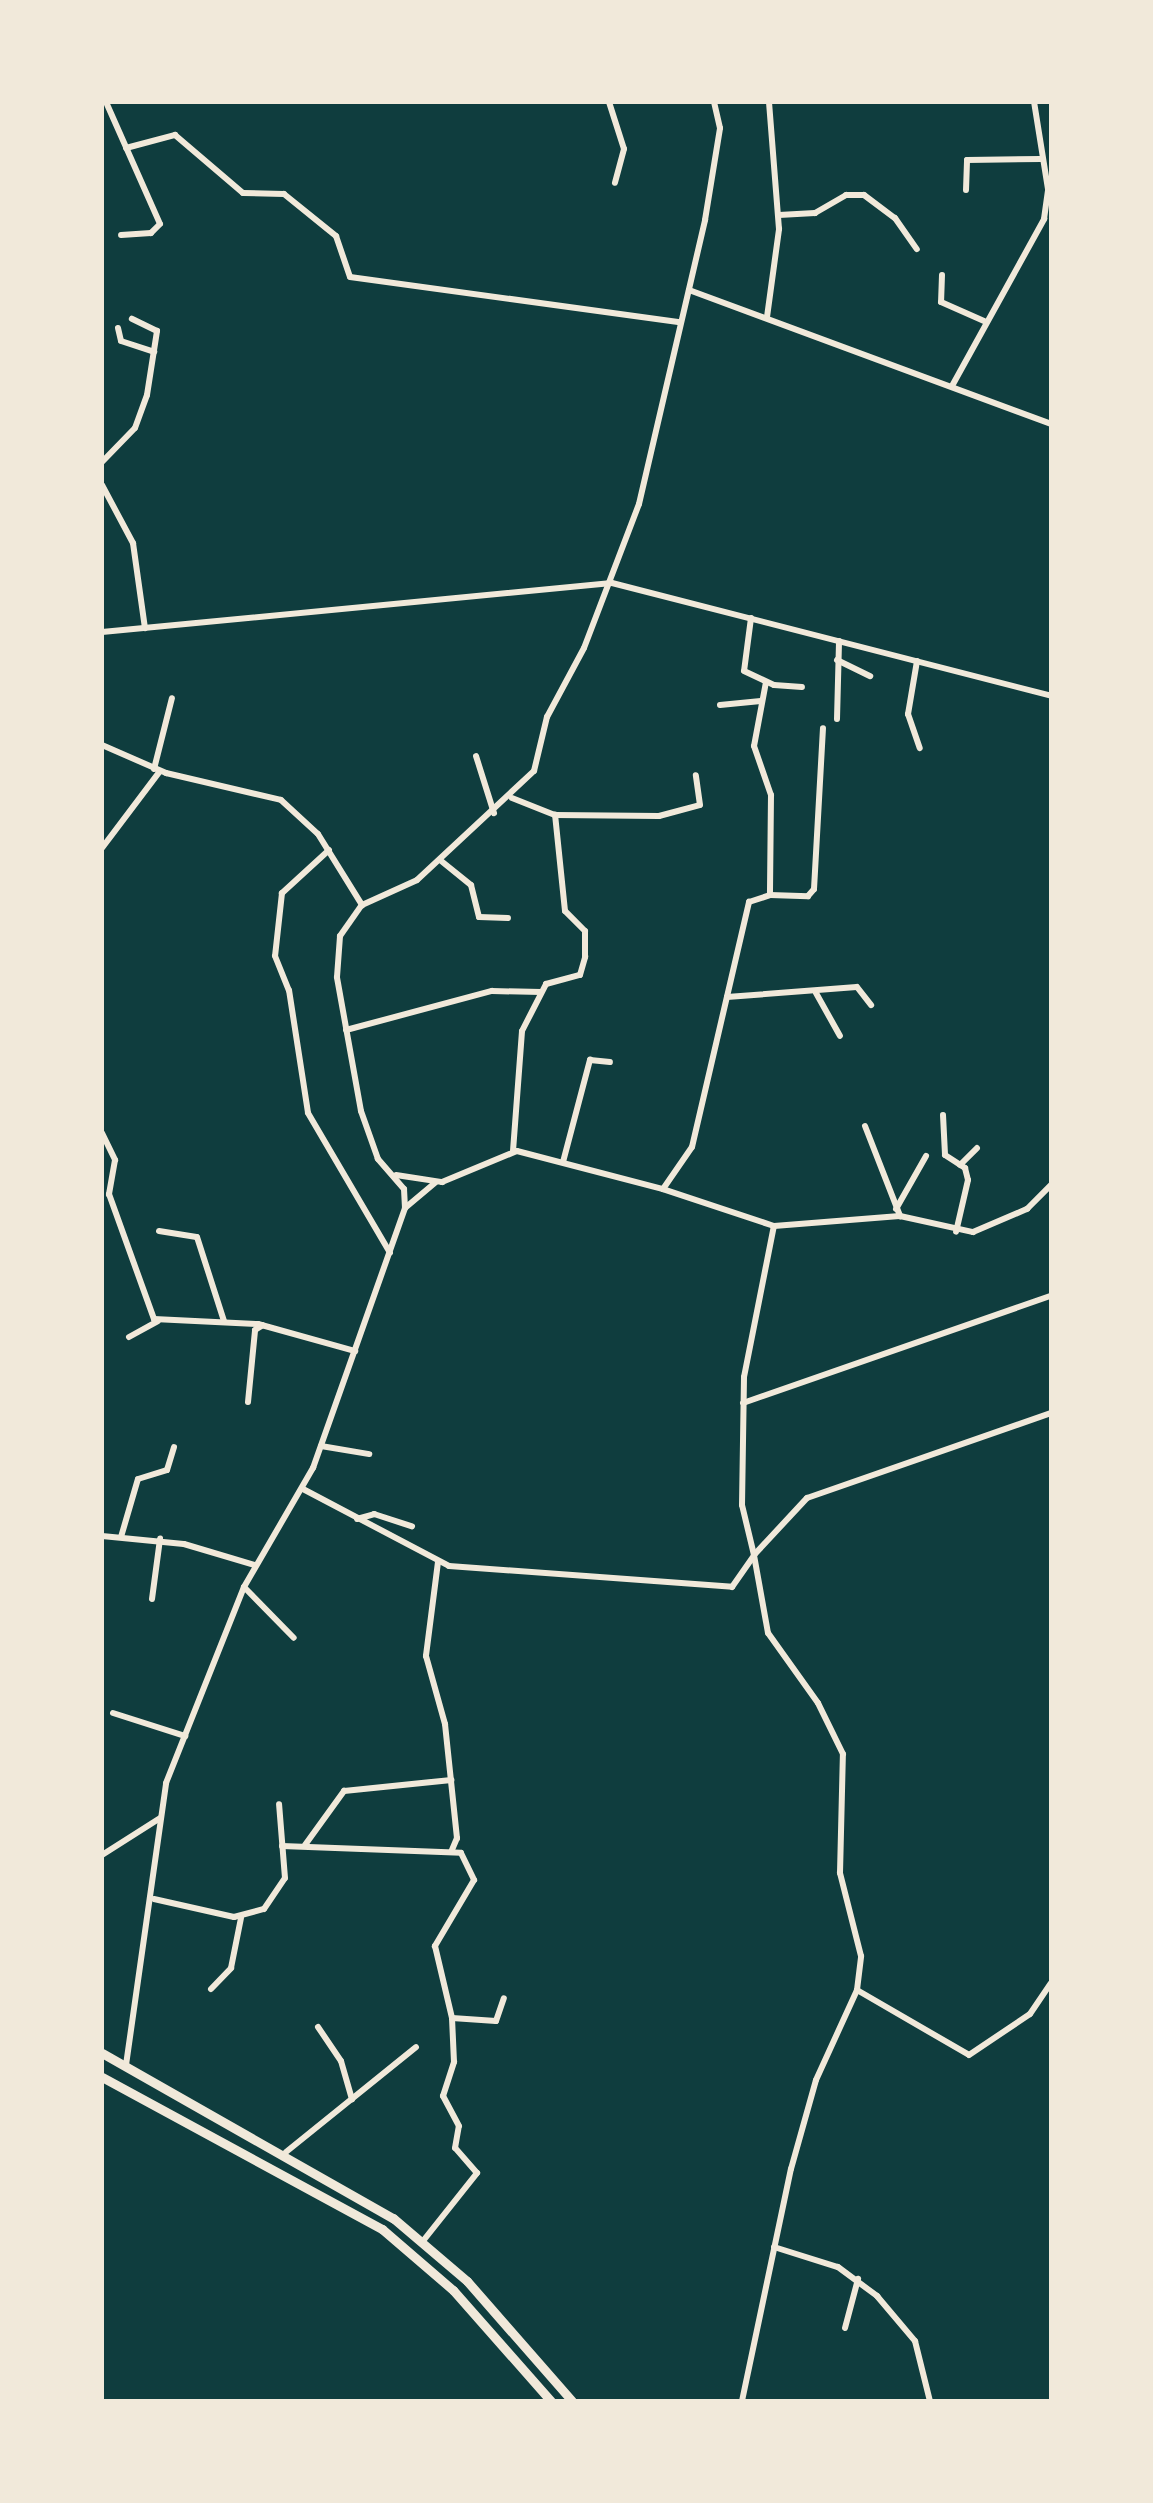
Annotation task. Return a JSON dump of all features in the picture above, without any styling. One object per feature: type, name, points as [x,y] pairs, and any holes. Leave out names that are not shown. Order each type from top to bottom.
[{"type":"main road","points":[[102,2053],[286,2152],[423,2241],[572,2401]]},
{"type":"main road","points":[[102,2077],[382,2229],[453,2290],[551,2401]]},
{"type":"street","points":[[106,102],[160,224],[151,233],[121,235]]},
{"type":"street","points":[[609,102],[624,149],[615,183]]},
{"type":"street","points":[[767,317],[779,215],[769,102]]},
{"type":"street","points":[[952,386],[984,321],[1044,219],[1034,102]]},
{"type":"street","points":[[405,1208],[396,1175],[374,1152],[346,1030],[337,950],[362,905],[410,885],[512,798],[534,771],[547,717],[612,583],[639,504],[689,290],[720,128],[717,103]]},
{"type":"street","points":[[126,148],[175,135],[243,193],[284,194],[336,236],[354,278],[680,322]]},
{"type":"street","points":[[966,190],[967,160],[1041,159]]},
{"type":"street","points":[[779,215],[815,213],[846,195],[864,195],[895,218],[917,249]]},
{"type":"street","points":[[942,275],[941,302],[984,321]]},
{"type":"street","points":[[689,290],[1051,424]]},
{"type":"street","points":[[102,462],[143,413],[157,331],[132,319]]},
{"type":"street","points":[[118,328],[121,341],[154,352]]},
{"type":"street","points":[[102,485],[133,543],[145,628]]},
{"type":"street","points":[[102,632],[612,583],[1051,696]]},
{"type":"street","points":[[751,618],[743,667],[766,682],[802,687]]},
{"type":"street","points":[[837,719],[839,641]]},
{"type":"street","points":[[837,660],[870,676]]},
{"type":"street","points":[[917,661],[908,714],[920,748]]},
{"type":"street","points":[[766,682],[754,746],[771,795],[770,895]]},
{"type":"street","points":[[102,848],[157,770],[172,698]]},
{"type":"street","points":[[720,705],[761,701]]},
{"type":"street","points":[[663,1189],[692,1147],[749,902],[770,895],[805,897],[814,889],[823,728]]},
{"type":"street","points":[[102,745],[157,770],[270,795],[293,808],[329,850],[362,905]]},
{"type":"street","points":[[476,756],[494,813]]},
{"type":"street","points":[[512,798],[555,815],[641,817],[695,808],[696,775]]},
{"type":"street","points":[[513,1151],[519,1039],[541,992],[549,982],[580,975],[586,946],[585,931],[565,911],[555,815]]},
{"type":"street","points":[[329,850],[282,893],[275,956],[288,985],[308,1113],[390,1253]]},
{"type":"street","points":[[440,860],[471,885],[479,917],[508,918]]},
{"type":"street","points":[[727,997],[816,993],[857,987],[871,1005]]},
{"type":"street","points":[[346,1030],[492,991],[541,992]]},
{"type":"street","points":[[816,993],[840,1036]]},
{"type":"street","points":[[563,1162],[590,1060],[610,1062]]},
{"type":"street","points":[[943,1115],[949,1128],[945,1155],[960,1165],[968,1192],[956,1232]]},
{"type":"street","points":[[865,1126],[898,1212]]},
{"type":"street","points":[[102,1133],[115,1160],[112,1205],[158,1321]]},
{"type":"street","points":[[960,1165],[977,1148]]},
{"type":"street","points":[[126,2065],[154,1899],[160,1818],[185,1736],[244,1587],[303,1489],[321,1446],[405,1208],[436,1182],[513,1151],[663,1189],[774,1226],[898,1212],[956,1232],[1020,1214],[1051,1185]]},
{"type":"street","points":[[898,1212],[926,1156]]},
{"type":"street","points":[[396,1175],[436,1182]]},
{"type":"street","points":[[742,2401],[774,2247],[816,2080],[857,1990],[861,1956],[840,1873],[843,1754],[818,1703],[768,1633],[742,1505],[743,1403],[752,1309],[774,1226]]},
{"type":"street","points":[[159,1231],[197,1237],[224,1321]]},
{"type":"street","points":[[743,1403],[1051,1296]]},
{"type":"street","points":[[129,1337],[158,1321],[224,1321],[263,1325],[355,1351]]},
{"type":"street","points":[[248,1402],[255,1330],[263,1325]]},
{"type":"street","points":[[303,1489],[438,1562],[728,1589],[754,1555],[807,1498],[1051,1413]]},
{"type":"street","points":[[321,1446],[369,1454]]},
{"type":"street","points":[[121,1537],[138,1479],[167,1470],[174,1447]]},
{"type":"street","points":[[357,1519],[374,1514],[412,1526]]},
{"type":"street","points":[[102,1536],[160,1539],[255,1565]]},
{"type":"street","points":[[152,1599],[160,1539]]},
{"type":"street","points":[[438,1562],[426,1656],[451,1780],[457,1838],[451,1852]]},
{"type":"street","points":[[244,1587],[294,1638]]},
{"type":"street","points":[[113,1713],[185,1736]]},
{"type":"street","points":[[305,1845],[344,1791],[451,1780]]},
{"type":"street","points":[[154,1899],[241,1918],[264,1909],[283,1889],[279,1804]]},
{"type":"street","points":[[102,1855],[160,1818]]},
{"type":"street","points":[[282,1846],[451,1852],[469,1858],[475,1871],[435,1946],[452,2018],[454,2062],[443,2096],[459,2126],[455,2148],[477,2173],[423,2241]]},
{"type":"street","points":[[211,1989],[231,1968],[241,1918]]},
{"type":"street","points":[[857,1990],[969,2055],[1030,2014],[1051,1983]]},
{"type":"street","points":[[452,2018],[496,2021],[504,1998]]},
{"type":"street","points":[[318,2027],[341,2061],[352,2099]]},
{"type":"street","points":[[286,2152],[416,2047]]},
{"type":"street","points":[[774,2247],[858,2279],[915,2341],[930,2401]]},
{"type":"street","points":[[845,2328],[858,2279]]}]
